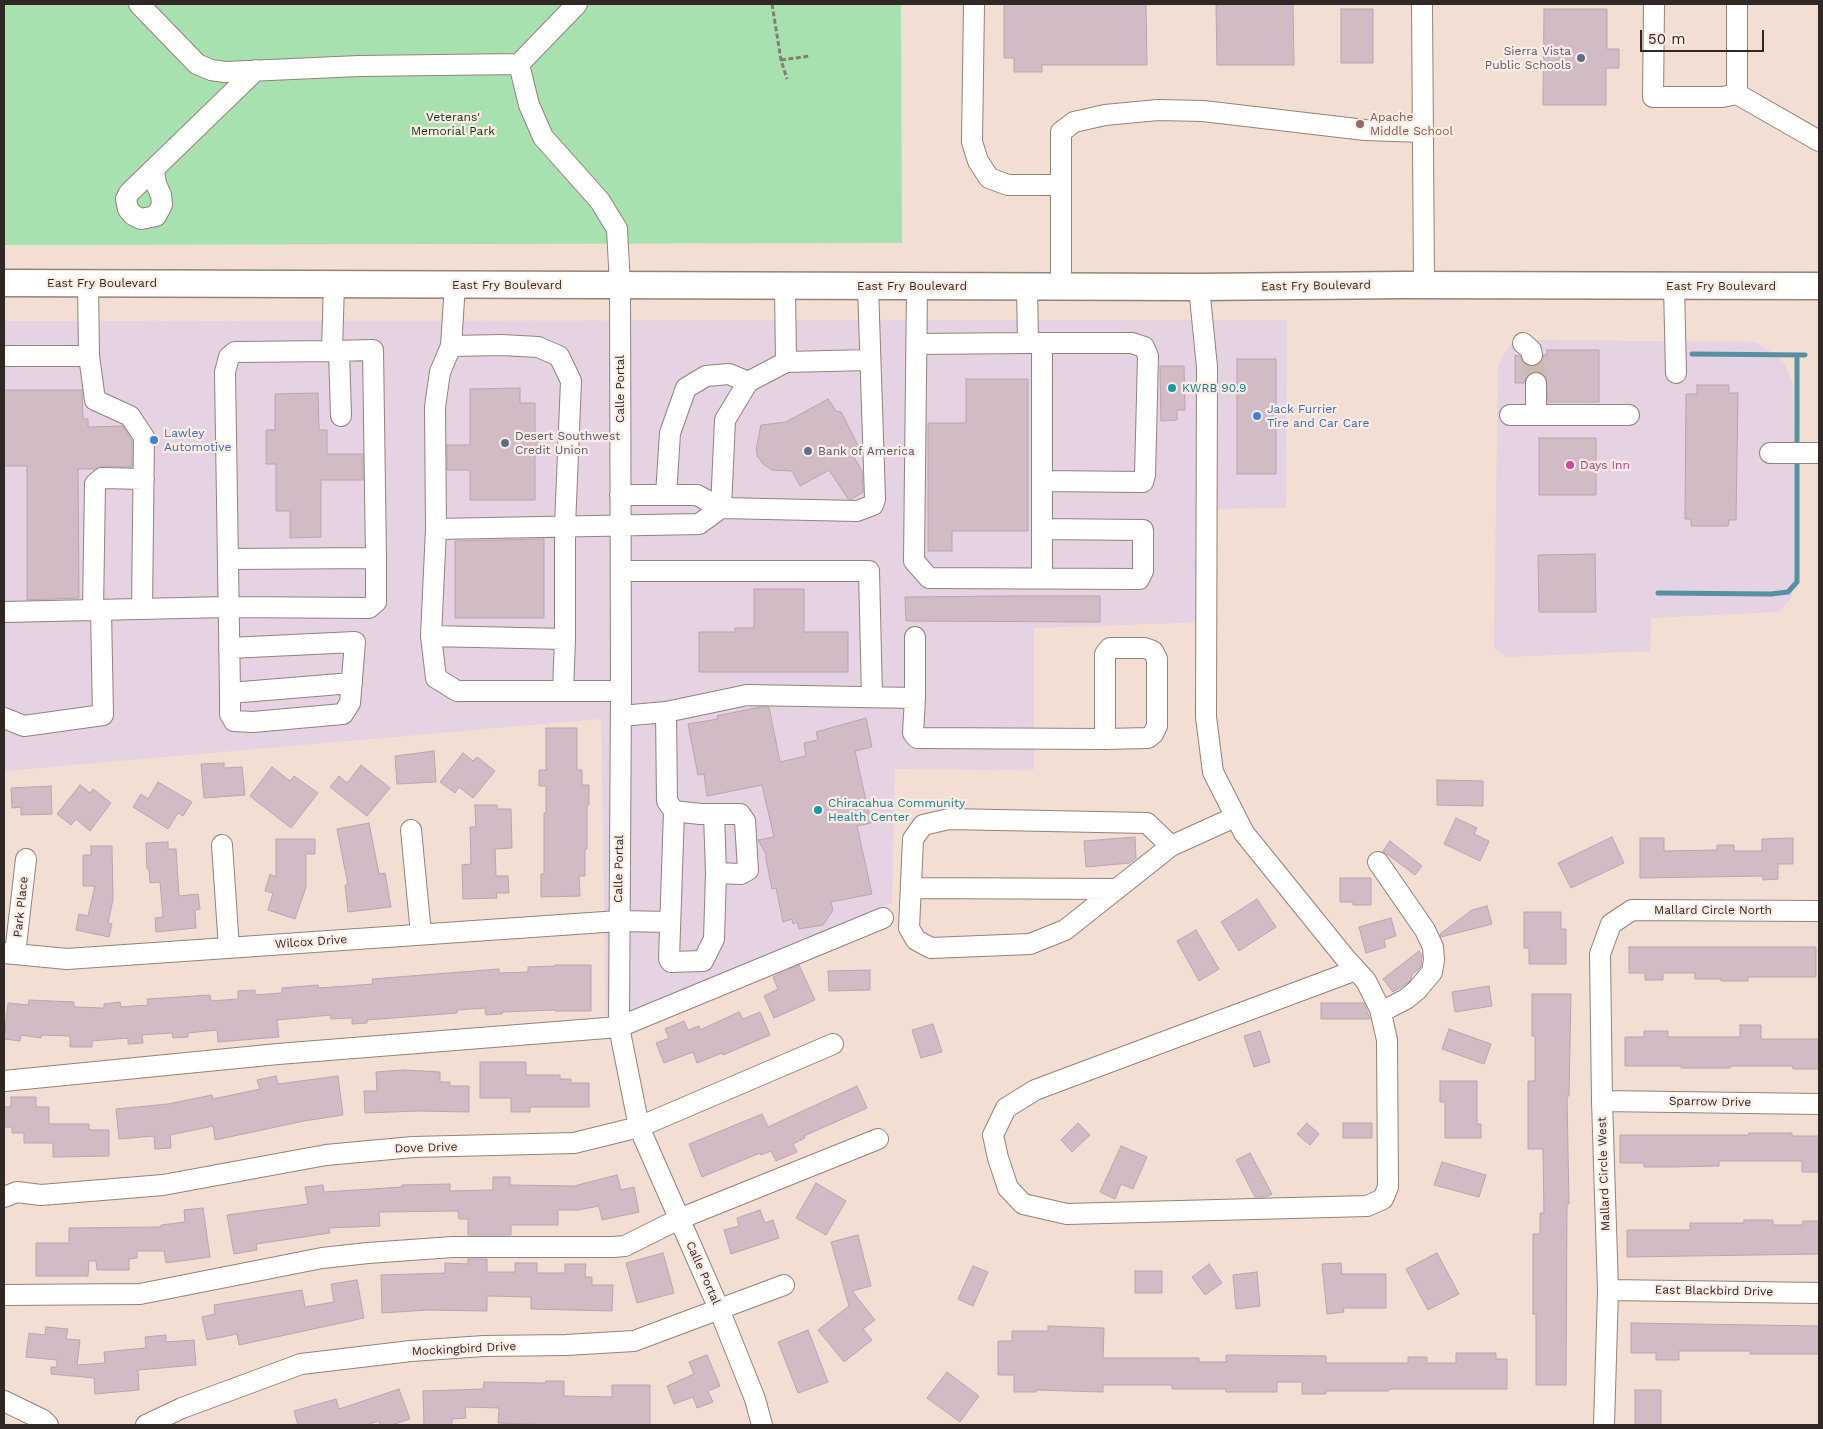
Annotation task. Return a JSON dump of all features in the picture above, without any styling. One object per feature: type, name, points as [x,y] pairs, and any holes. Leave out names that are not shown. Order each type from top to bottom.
[{"type":"main road","name":"East Fry Boulevard","points":[[4,283],[1199,287],[1424,285],[1819,286]]},
{"type":"street","points":[[139,4],[197,64],[211,70],[225,72],[359,66],[519,64],[577,4]]},
{"type":"street","points":[[974,4],[972,142],[978,161],[989,178],[1008,185],[1061,186]]},
{"type":"street","points":[[1422,4],[1424,285]]},
{"type":"street","points":[[1654,4],[1653,98],[1722,98],[1737,94],[1819,141]]},
{"type":"street","points":[[1737,4],[1737,94]]},
{"type":"street","name":"Calle Portal","points":[[519,64],[529,105],[543,137],[600,201],[617,229],[620,285],[621,525],[619,1027],[639,1127],[719,1309],[755,1399],[755,1423]]},
{"type":"street","points":[[154,170],[256,70]]},
{"type":"street","points":[[1061,286],[1061,132],[1074,122],[1105,115],[1158,110],[1204,112],[1365,130],[1423,132]]},
{"type":"street","points":[[88,283],[89,356],[95,400],[130,416],[144,437],[142,609]]},
{"type":"street","points":[[334,284],[336,351],[341,416]]},
{"type":"street","points":[[456,284],[450,346],[440,372],[435,407],[436,529],[431,636],[436,678],[457,691],[621,691]]},
{"type":"street","points":[[784,286],[786,362]]},
{"type":"street","points":[[620,496],[697,495],[721,508],[857,511],[872,505],[875,499],[868,286]]},
{"type":"street","points":[[917,286],[914,562],[929,578],[1139,579],[1143,571],[1143,530],[1042,529]]},
{"type":"street","points":[[1027,286],[1035,342],[1042,482],[1042,578]]},
{"type":"street","points":[[1674,286],[1676,373]]},
{"type":"street","points":[[1199,287],[1208,367],[1206,717],[1213,772],[1244,832],[1366,981],[1381,1012],[1387,1040],[1388,1188],[1382,1199],[1367,1206],[1067,1214],[1024,1204],[1008,1188],[993,1135],[1006,1108],[1035,1090],[1356,970]]},
{"type":"street","points":[[917,344],[1132,343],[1144,347],[1148,356],[1146,475],[1143,482],[1042,482]]},
{"type":"street","points":[[450,346],[502,345],[538,347],[559,356],[571,381],[565,526],[563,691]]},
{"type":"street","points":[[4,612],[228,607],[369,608],[376,602],[373,350],[235,352],[228,357],[224,372],[228,559],[228,607],[230,714],[234,721],[253,722],[343,714],[350,703],[355,642],[229,648]]},
{"type":"street","points":[[4,356],[89,356]]},
{"type":"street","points":[[721,508],[725,420],[748,382],[786,362],[870,360]]},
{"type":"street","points":[[666,495],[670,433],[686,388],[706,376],[729,374],[748,382]]},
{"type":"street","points":[[1536,383],[1536,415]]},
{"type":"street","points":[[1510,415],[1629,415]]},
{"type":"street","points":[[1777,453],[1815,453]]},
{"type":"street","points":[[4,718],[24,726],[103,715],[97,610],[94,484],[102,478],[144,479]]},
{"type":"street","points":[[436,529],[699,524],[721,508]]},
{"type":"street","points":[[228,559],[376,558]]},
{"type":"street","points":[[621,571],[870,571],[872,697]]},
{"type":"street","points":[[431,636],[565,639]]},
{"type":"street","points":[[916,637],[913,732],[917,738],[1105,739],[1148,738],[1153,734],[1156,726],[1156,659],[1154,651],[1145,648],[1110,648],[1105,654],[1105,739]]},
{"type":"street","points":[[230,693],[352,683]]},
{"type":"street","points":[[621,716],[666,712],[746,695],[914,698]]},
{"type":"street","points":[[666,712],[667,801],[674,811],[669,959],[671,962],[703,961],[714,939],[716,873],[714,814]]},
{"type":"street","points":[[674,811],[740,814],[745,821],[748,870],[741,874],[716,873]]},
{"type":"street","points":[[1171,846],[1147,823],[949,819],[923,825],[913,839],[909,928],[916,940],[932,948],[1030,944],[1064,930],[1171,846],[1235,817]]},
{"type":"street","points":[[411,830],[421,934]]},
{"type":"street","points":[[222,845],[230,948]]},
{"type":"street","name":"Park Place","points":[[10,953],[26,859]]},
{"type":"street","points":[[1378,862],[1426,930],[1434,947],[1432,972],[1406,1000],[1381,1012]]},
{"type":"street","points":[[911,888],[1117,889]]},
{"type":"street","name":"Mallard Circle North","points":[[1611,924],[1632,910],[1819,911]]},
{"type":"street","points":[[4,1081],[278,1054],[619,1027],[883,918]]},
{"type":"street","name":"Wilcox Drive","points":[[10,953],[67,959],[619,921],[670,922]]},
{"type":"street","name":"Mallard Circle West","points":[[1604,1425],[1608,1290],[1600,954],[1611,924]]},
{"type":"street","name":"Dove Drive","points":[[4,1197],[17,1192],[41,1195],[163,1185],[326,1155],[413,1147],[574,1143],[639,1127],[833,1044]]},
{"type":"street","name":"Sparrow Drive","points":[[1602,1101],[1819,1104]]},
{"type":"street","points":[[4,1295],[96,1296],[140,1294],[322,1258],[368,1253],[453,1248],[613,1248],[625,1246],[679,1219],[878,1139]]},
{"type":"street","name":"Mockingbird Drive","points":[[146,1425],[182,1408],[301,1364],[484,1346],[566,1345],[634,1341],[784,1285]]},
{"type":"street","name":"East Blackbird Drive","points":[[1608,1290],[1819,1293]]},
{"type":"street","points":[[4,1401],[43,1420],[48,1425]]},
{"type":"path","points":[[772,4],[781,60],[787,79]]},
{"type":"path","points":[[781,60],[810,56]]},
{"type":"shaded area","points":[[1287,320],[1286,508],[1211,509],[1210,622],[1034,628],[1034,770],[895,769],[892,903],[606,1021],[601,719],[4,771],[4,321]]},
{"type":"shaded area","points":[[1531,340],[1756,342],[1784,363],[1793,384],[1796,572],[1791,599],[1778,612],[1651,618],[1650,651],[1506,657],[1494,648],[1498,365],[1510,345]]},
{"type":"green space","name":"Veterans' Memorial Park","points":[[4,4],[901,4],[902,243],[4,245]]},
{"type":"building","points":[[1004,4],[1146,4],[1147,65],[1042,65],[1042,72],[1014,72],[1014,58],[1004,58]]},
{"type":"building","points":[[1216,4],[1293,4],[1294,65],[1217,65]]},
{"type":"building","points":[[1341,9],[1373,9],[1373,63],[1341,63]]},
{"type":"building","name":"Sierra Vista Public Schools","points":[[1544,9],[1607,9],[1607,49],[1619,49],[1619,68],[1606,68],[1606,105],[1543,105]]},
{"type":"building","points":[[1547,350],[1599,350],[1599,402],[1548,402],[1546,378],[1542,373],[1536,371],[1530,373],[1524,383],[1515,383],[1515,355],[1520,356],[1528,366],[1534,367],[1540,364],[1544,355],[1547,355]]},
{"type":"building","name":"Jack Furrier Tire and Car Care","points":[[1237,359],[1276,359],[1276,474],[1237,474]]},
{"type":"building","name":"KWRB 90.9","points":[[1160,366],[1184,366],[1185,410],[1177,410],[1177,420],[1161,421]]},
{"type":"building","points":[[966,379],[1028,379],[1028,531],[952,531],[952,551],[928,551],[928,423],[966,423]]},
{"type":"building","points":[[1697,385],[1729,385],[1729,393],[1738,393],[1736,520],[1729,520],[1728,526],[1691,526],[1691,519],[1685,519],[1686,394],[1697,394]]},
{"type":"building","name":"Desert Southwest Credit Union","points":[[520,388],[520,403],[535,403],[535,441],[540,441],[540,455],[535,455],[535,500],[470,500],[470,470],[447,470],[447,445],[470,445],[470,389]]},
{"type":"building","points":[[4,390],[82,390],[83,419],[88,419],[88,427],[123,426],[132,441],[132,467],[102,466],[94,469],[78,469],[79,598],[27,600],[27,466],[4,466]]},
{"type":"building","points":[[318,393],[319,430],[327,430],[327,454],[363,454],[363,480],[321,480],[321,537],[290,538],[290,511],[276,511],[276,464],[266,464],[266,430],[275,430],[275,394]]},
{"type":"building","name":"Bank of America","points":[[828,399],[836,411],[841,412],[862,453],[854,457],[862,471],[863,492],[852,499],[848,499],[829,470],[800,486],[792,471],[772,470],[763,464],[756,450],[761,425],[786,422]]},
{"type":"building","points":[[1539,438],[1596,438],[1596,495],[1539,495]]},
{"type":"building","points":[[544,539],[544,618],[455,618],[455,541]]},
{"type":"building","points":[[1595,554],[1596,612],[1539,612],[1538,555]]},
{"type":"building","points":[[754,589],[804,589],[804,632],[848,632],[848,672],[699,672],[699,632],[735,632],[735,628],[754,628]]},
{"type":"building","points":[[1100,596],[1100,622],[906,621],[905,597]]},
{"type":"building","name":"Chiracahua Community Health Center","points":[[760,707],[769,707],[780,762],[806,756],[804,743],[818,740],[816,732],[866,718],[872,747],[855,751],[871,823],[857,826],[872,894],[831,902],[833,910],[823,925],[799,929],[797,922],[793,924],[792,919],[783,922],[776,888],[772,889],[766,854],[758,840],[774,837],[762,785],[707,796],[704,774],[698,775],[688,724],[718,719],[717,716]]},
{"type":"building","points":[[546,728],[577,728],[577,770],[582,770],[582,785],[589,785],[585,876],[579,876],[580,896],[541,897],[541,874],[544,874],[546,786],[539,786],[539,770],[546,770]]},
{"type":"building","points":[[434,751],[436,782],[397,784],[395,756]]},
{"type":"building","points":[[463,753],[473,761],[477,757],[495,771],[473,798],[459,787],[455,793],[440,782]]},
{"type":"building","points":[[224,763],[224,768],[242,767],[245,795],[204,798],[201,764]]},
{"type":"building","points":[[361,765],[390,788],[367,816],[330,787],[339,776],[347,783]]},
{"type":"building","points":[[272,767],[290,781],[294,776],[318,793],[291,828],[250,796]]},
{"type":"building","points":[[1437,780],[1483,781],[1483,806],[1437,805]]},
{"type":"building","points":[[158,782],[192,802],[183,816],[178,813],[168,829],[133,807],[141,794],[148,799]]},
{"type":"building","points":[[80,785],[90,793],[93,789],[111,803],[90,831],[76,819],[71,825],[57,814]]},
{"type":"building","points":[[51,786],[52,814],[21,815],[21,807],[12,808],[11,788]]},
{"type":"building","points":[[475,805],[497,805],[497,809],[511,809],[512,848],[495,849],[496,876],[508,876],[509,893],[496,893],[497,898],[463,899],[462,865],[471,864],[470,827],[476,827]]},
{"type":"building","points":[[1456,818],[1477,828],[1474,834],[1489,841],[1480,861],[1444,844]]},
{"type":"building","points":[[369,823],[379,874],[385,873],[391,907],[348,912],[345,885],[348,885],[337,829]]},
{"type":"building","points":[[1135,837],[1136,858],[1130,863],[1086,867],[1084,841]]},
{"type":"building","points":[[1612,837],[1624,863],[1571,888],[1558,863]]},
{"type":"building","points":[[1640,838],[1664,838],[1664,851],[1717,850],[1717,845],[1734,845],[1734,851],[1762,851],[1762,839],[1793,838],[1793,864],[1778,864],[1778,879],[1763,880],[1763,876],[1640,878]]},
{"type":"building","points":[[276,839],[315,839],[315,854],[306,854],[306,887],[295,919],[268,910],[273,893],[265,891],[270,874],[276,877]]},
{"type":"building","points":[[1390,841],[1422,866],[1415,875],[1383,851]]},
{"type":"building","points":[[168,842],[168,849],[176,849],[179,896],[198,894],[200,909],[195,910],[196,928],[156,932],[155,918],[163,917],[160,882],[150,883],[149,869],[147,869],[146,843]]},
{"type":"building","points":[[91,846],[112,846],[113,899],[108,923],[112,924],[109,937],[76,930],[79,914],[88,916],[95,886],[83,886],[83,855],[91,855]]},
{"type":"building","points":[[1340,878],[1371,878],[1371,905],[1353,905],[1353,902],[1340,902]]},
{"type":"building","points":[[1257,899],[1276,927],[1239,951],[1221,922]]},
{"type":"building","points":[[1487,906],[1492,924],[1441,937],[1440,934],[1472,910]]},
{"type":"building","points":[[1524,912],[1561,912],[1561,929],[1566,929],[1566,964],[1529,964],[1529,948],[1524,948]]},
{"type":"building","points":[[1391,918],[1396,936],[1384,940],[1386,947],[1366,953],[1359,927]]},
{"type":"building","points":[[1196,930],[1219,969],[1199,981],[1177,941]]},
{"type":"building","points":[[1629,947],[1816,947],[1816,977],[1748,977],[1748,981],[1721,981],[1721,979],[1695,979],[1695,973],[1663,973],[1663,980],[1645,980],[1645,973],[1629,973]]},
{"type":"building","points":[[1419,951],[1422,955],[1421,967],[1411,976],[1409,982],[1393,992],[1383,979]]},
{"type":"building","points":[[591,965],[591,1011],[502,1012],[502,1014],[486,1015],[485,1008],[457,1010],[457,1013],[367,1020],[367,1023],[352,1024],[352,1018],[331,1019],[331,1015],[277,1020],[279,1037],[218,1042],[217,1030],[188,1033],[188,1037],[173,1038],[172,1033],[142,1035],[143,1043],[128,1044],[128,1038],[92,1041],[92,1047],[70,1047],[70,1036],[41,1035],[41,1038],[21,1035],[20,1041],[4,1039],[8,1003],[28,1005],[29,1000],[74,1002],[74,1007],[104,1008],[104,1004],[120,1002],[121,1007],[148,1005],[147,999],[210,995],[211,1001],[238,999],[238,991],[255,990],[255,995],[282,993],[282,988],[318,985],[319,988],[373,984],[372,979],[499,969],[499,973],[528,972],[528,967]]},
{"type":"building","points":[[799,965],[815,1000],[774,1018],[764,996],[778,989],[773,977]]},
{"type":"building","points":[[870,970],[870,990],[829,991],[828,971]]},
{"type":"building","points":[[1489,986],[1492,1006],[1455,1012],[1452,992]]},
{"type":"building","points":[[1532,994],[1571,994],[1569,1096],[1567,1096],[1569,1204],[1567,1204],[1566,1385],[1536,1385],[1536,1314],[1533,1314],[1533,1234],[1540,1234],[1540,1213],[1544,1213],[1543,1149],[1528,1149],[1528,1081],[1535,1081],[1535,1036],[1532,1036]]},
{"type":"building","points":[[1321,1003],[1364,1003],[1370,1019],[1321,1019]]},
{"type":"building","points":[[739,1012],[743,1019],[760,1012],[770,1035],[723,1055],[722,1053],[697,1063],[693,1052],[664,1063],[656,1043],[669,1038],[665,1029],[684,1021],[688,1030],[699,1026],[700,1030]]},
{"type":"building","points":[[933,1024],[942,1052],[921,1058],[912,1030]]},
{"type":"building","points":[[1740,1025],[1761,1025],[1761,1039],[1819,1039],[1819,1069],[1793,1069],[1793,1066],[1681,1068],[1681,1066],[1625,1066],[1625,1037],[1644,1037],[1644,1031],[1668,1031],[1668,1037],[1740,1037]]},
{"type":"building","points":[[1449,1029],[1491,1044],[1484,1064],[1442,1049]]},
{"type":"building","points":[[1260,1031],[1270,1062],[1254,1067],[1244,1036]]},
{"type":"building","points":[[480,1062],[526,1062],[526,1075],[560,1075],[560,1079],[571,1079],[571,1083],[589,1083],[589,1107],[530,1107],[530,1112],[511,1112],[511,1098],[480,1098]]},
{"type":"building","points":[[404,1070],[440,1072],[440,1082],[450,1082],[450,1086],[469,1086],[469,1112],[365,1113],[364,1091],[377,1091],[376,1072]]},
{"type":"building","points":[[276,1076],[278,1084],[338,1076],[343,1115],[304,1121],[215,1140],[213,1126],[170,1135],[171,1148],[155,1149],[154,1136],[119,1139],[116,1109],[168,1104],[212,1095],[213,1099],[260,1089],[257,1080]]},
{"type":"building","points":[[1440,1081],[1477,1081],[1477,1124],[1481,1124],[1481,1138],[1445,1138],[1445,1102],[1440,1102]]},
{"type":"building","points":[[857,1086],[867,1108],[804,1136],[805,1138],[793,1144],[797,1152],[776,1161],[771,1151],[761,1155],[760,1153],[702,1177],[689,1144],[762,1114],[768,1127]]},
{"type":"building","points":[[11,1097],[36,1097],[36,1107],[49,1107],[49,1124],[89,1124],[89,1130],[109,1130],[109,1156],[53,1157],[53,1143],[24,1143],[24,1133],[12,1133],[12,1127],[4,1127],[4,1107],[11,1107]]},
{"type":"building","points":[[1078,1123],[1090,1135],[1072,1152],[1061,1140]]},
{"type":"building","points":[[1307,1123],[1319,1134],[1310,1145],[1297,1134]]},
{"type":"building","points":[[1343,1123],[1372,1123],[1372,1138],[1343,1138]]},
{"type":"building","points":[[1749,1133],[1792,1133],[1792,1136],[1819,1136],[1819,1172],[1802,1172],[1802,1161],[1719,1161],[1719,1166],[1673,1167],[1644,1167],[1644,1163],[1620,1163],[1620,1135],[1749,1135]]},
{"type":"building","points":[[1121,1146],[1147,1157],[1133,1189],[1121,1184],[1115,1199],[1100,1192]]},
{"type":"building","points":[[1250,1153],[1272,1194],[1266,1197],[1255,1197],[1236,1160]]},
{"type":"building","points":[[1442,1162],[1486,1175],[1479,1197],[1434,1185]]},
{"type":"building","points":[[617,1175],[621,1190],[634,1187],[639,1212],[602,1220],[599,1206],[579,1210],[558,1210],[558,1225],[511,1225],[511,1235],[468,1235],[468,1219],[459,1219],[458,1211],[379,1212],[380,1226],[329,1228],[330,1233],[256,1244],[257,1250],[234,1254],[227,1215],[308,1204],[305,1187],[323,1185],[324,1192],[402,1187],[402,1185],[450,1184],[450,1191],[493,1190],[493,1177],[510,1177],[510,1185],[574,1186]]},
{"type":"building","points":[[816,1183],[846,1201],[826,1235],[796,1218]]},
{"type":"building","points":[[203,1208],[210,1257],[166,1263],[164,1251],[137,1251],[137,1258],[129,1259],[129,1270],[97,1270],[96,1261],[89,1261],[88,1276],[36,1276],[36,1243],[69,1243],[69,1228],[161,1227],[161,1225],[185,1222],[184,1210]]},
{"type":"building","points":[[760,1210],[765,1223],[773,1220],[779,1238],[731,1254],[724,1230],[739,1226],[737,1218]]},
{"type":"building","points":[[1744,1220],[1773,1220],[1773,1225],[1803,1225],[1803,1221],[1819,1221],[1819,1254],[1627,1257],[1627,1230],[1690,1230],[1690,1223],[1744,1223]]},
{"type":"building","points":[[858,1235],[871,1286],[852,1291],[875,1320],[863,1329],[872,1340],[844,1362],[818,1330],[849,1306],[831,1242]]},
{"type":"building","points":[[663,1253],[674,1293],[637,1303],[626,1263]]},
{"type":"building","points":[[1437,1253],[1459,1294],[1428,1310],[1406,1269]]},
{"type":"building","points":[[468,1259],[487,1259],[487,1272],[515,1272],[515,1263],[537,1263],[537,1273],[565,1273],[565,1264],[586,1264],[585,1277],[592,1277],[592,1285],[613,1285],[612,1311],[531,1309],[531,1297],[487,1296],[487,1311],[428,1310],[382,1313],[381,1275],[445,1273],[445,1263],[468,1264]]},
{"type":"building","points":[[1341,1263],[1342,1274],[1386,1274],[1386,1308],[1343,1308],[1344,1312],[1327,1314],[1322,1264]]},
{"type":"building","points":[[1209,1264],[1222,1283],[1205,1295],[1192,1277]]},
{"type":"building","points":[[973,1266],[988,1272],[973,1306],[958,1299]]},
{"type":"building","points":[[1135,1271],[1162,1271],[1162,1293],[1135,1293]]},
{"type":"building","points":[[1257,1272],[1260,1306],[1236,1309],[1233,1275]]},
{"type":"building","points":[[357,1280],[364,1318],[239,1345],[237,1334],[207,1340],[202,1317],[215,1314],[214,1305],[302,1290],[305,1307],[334,1302],[331,1284]]},
{"type":"building","points":[[1631,1323],[1819,1326],[1819,1354],[1750,1354],[1750,1351],[1679,1351],[1679,1360],[1656,1360],[1656,1353],[1631,1353]]},
{"type":"building","points":[[1048,1326],[1104,1328],[1103,1358],[1199,1358],[1199,1362],[1226,1362],[1226,1355],[1326,1356],[1326,1363],[1408,1363],[1408,1357],[1427,1357],[1427,1363],[1456,1363],[1456,1353],[1496,1353],[1496,1359],[1507,1359],[1507,1389],[1389,1389],[1389,1391],[1326,1391],[1326,1394],[1302,1394],[1302,1382],[1277,1382],[1277,1392],[1226,1392],[1226,1389],[1172,1389],[1172,1385],[1103,1385],[1103,1392],[1036,1390],[1036,1392],[1014,1392],[1014,1375],[998,1375],[998,1341],[1012,1341],[1012,1331],[1048,1331]]},
{"type":"building","points":[[46,1327],[68,1329],[66,1339],[80,1340],[77,1365],[105,1363],[104,1352],[146,1348],[145,1337],[166,1335],[166,1342],[194,1340],[196,1365],[138,1370],[139,1390],[95,1394],[94,1378],[51,1374],[51,1367],[57,1367],[57,1360],[26,1357],[29,1333],[45,1335]]},
{"type":"building","points":[[808,1330],[828,1382],[798,1393],[778,1342]]},
{"type":"building","points":[[707,1355],[720,1386],[708,1391],[713,1402],[697,1408],[693,1397],[674,1404],[667,1386],[694,1374],[689,1362]]},
{"type":"building","points":[[947,1372],[979,1396],[960,1422],[927,1398]]},
{"type":"building","points":[[546,1381],[564,1381],[564,1396],[612,1397],[612,1385],[650,1385],[650,1425],[498,1423],[499,1408],[465,1407],[466,1418],[452,1419],[452,1425],[424,1425],[423,1391],[483,1389],[484,1382],[546,1383]]},
{"type":"building","points":[[399,1389],[410,1419],[392,1425],[380,1425],[379,1421],[366,1425],[298,1425],[294,1411],[336,1399],[339,1409]]},
{"type":"building","points":[[1635,1390],[1661,1390],[1661,1425],[1635,1425]]},
{"type":"waterway","points":[[1692,354],[1805,355]]},
{"type":"waterway","points":[[1797,355],[1797,448]]},
{"type":"waterway","points":[[1658,593],[1771,594],[1788,592],[1797,582],[1797,457]]},
{"type":"tunnel","points":[[1532,355],[1536,383]]},
{"type":"place","name":"Sierra Vista Public Schools","points":[[1581,58]]},
{"type":"place","name":"Apache Middle School","points":[[1360,124]]},
{"type":"place","name":"KWRB 90.9","points":[[1172,388]]},
{"type":"place","name":"Jack Furrier Tire and Car Care","points":[[1257,416]]},
{"type":"place","name":"Lawley Automotive","points":[[154,440]]},
{"type":"place","name":"Desert Southwest Credit Union","points":[[505,443]]},
{"type":"place","name":"Bank of America","points":[[808,451]]},
{"type":"place","name":"Days Inn","points":[[1570,465]]},
{"type":"place","name":"Chiracahua Community Health Center","points":[[818,810]]}]
